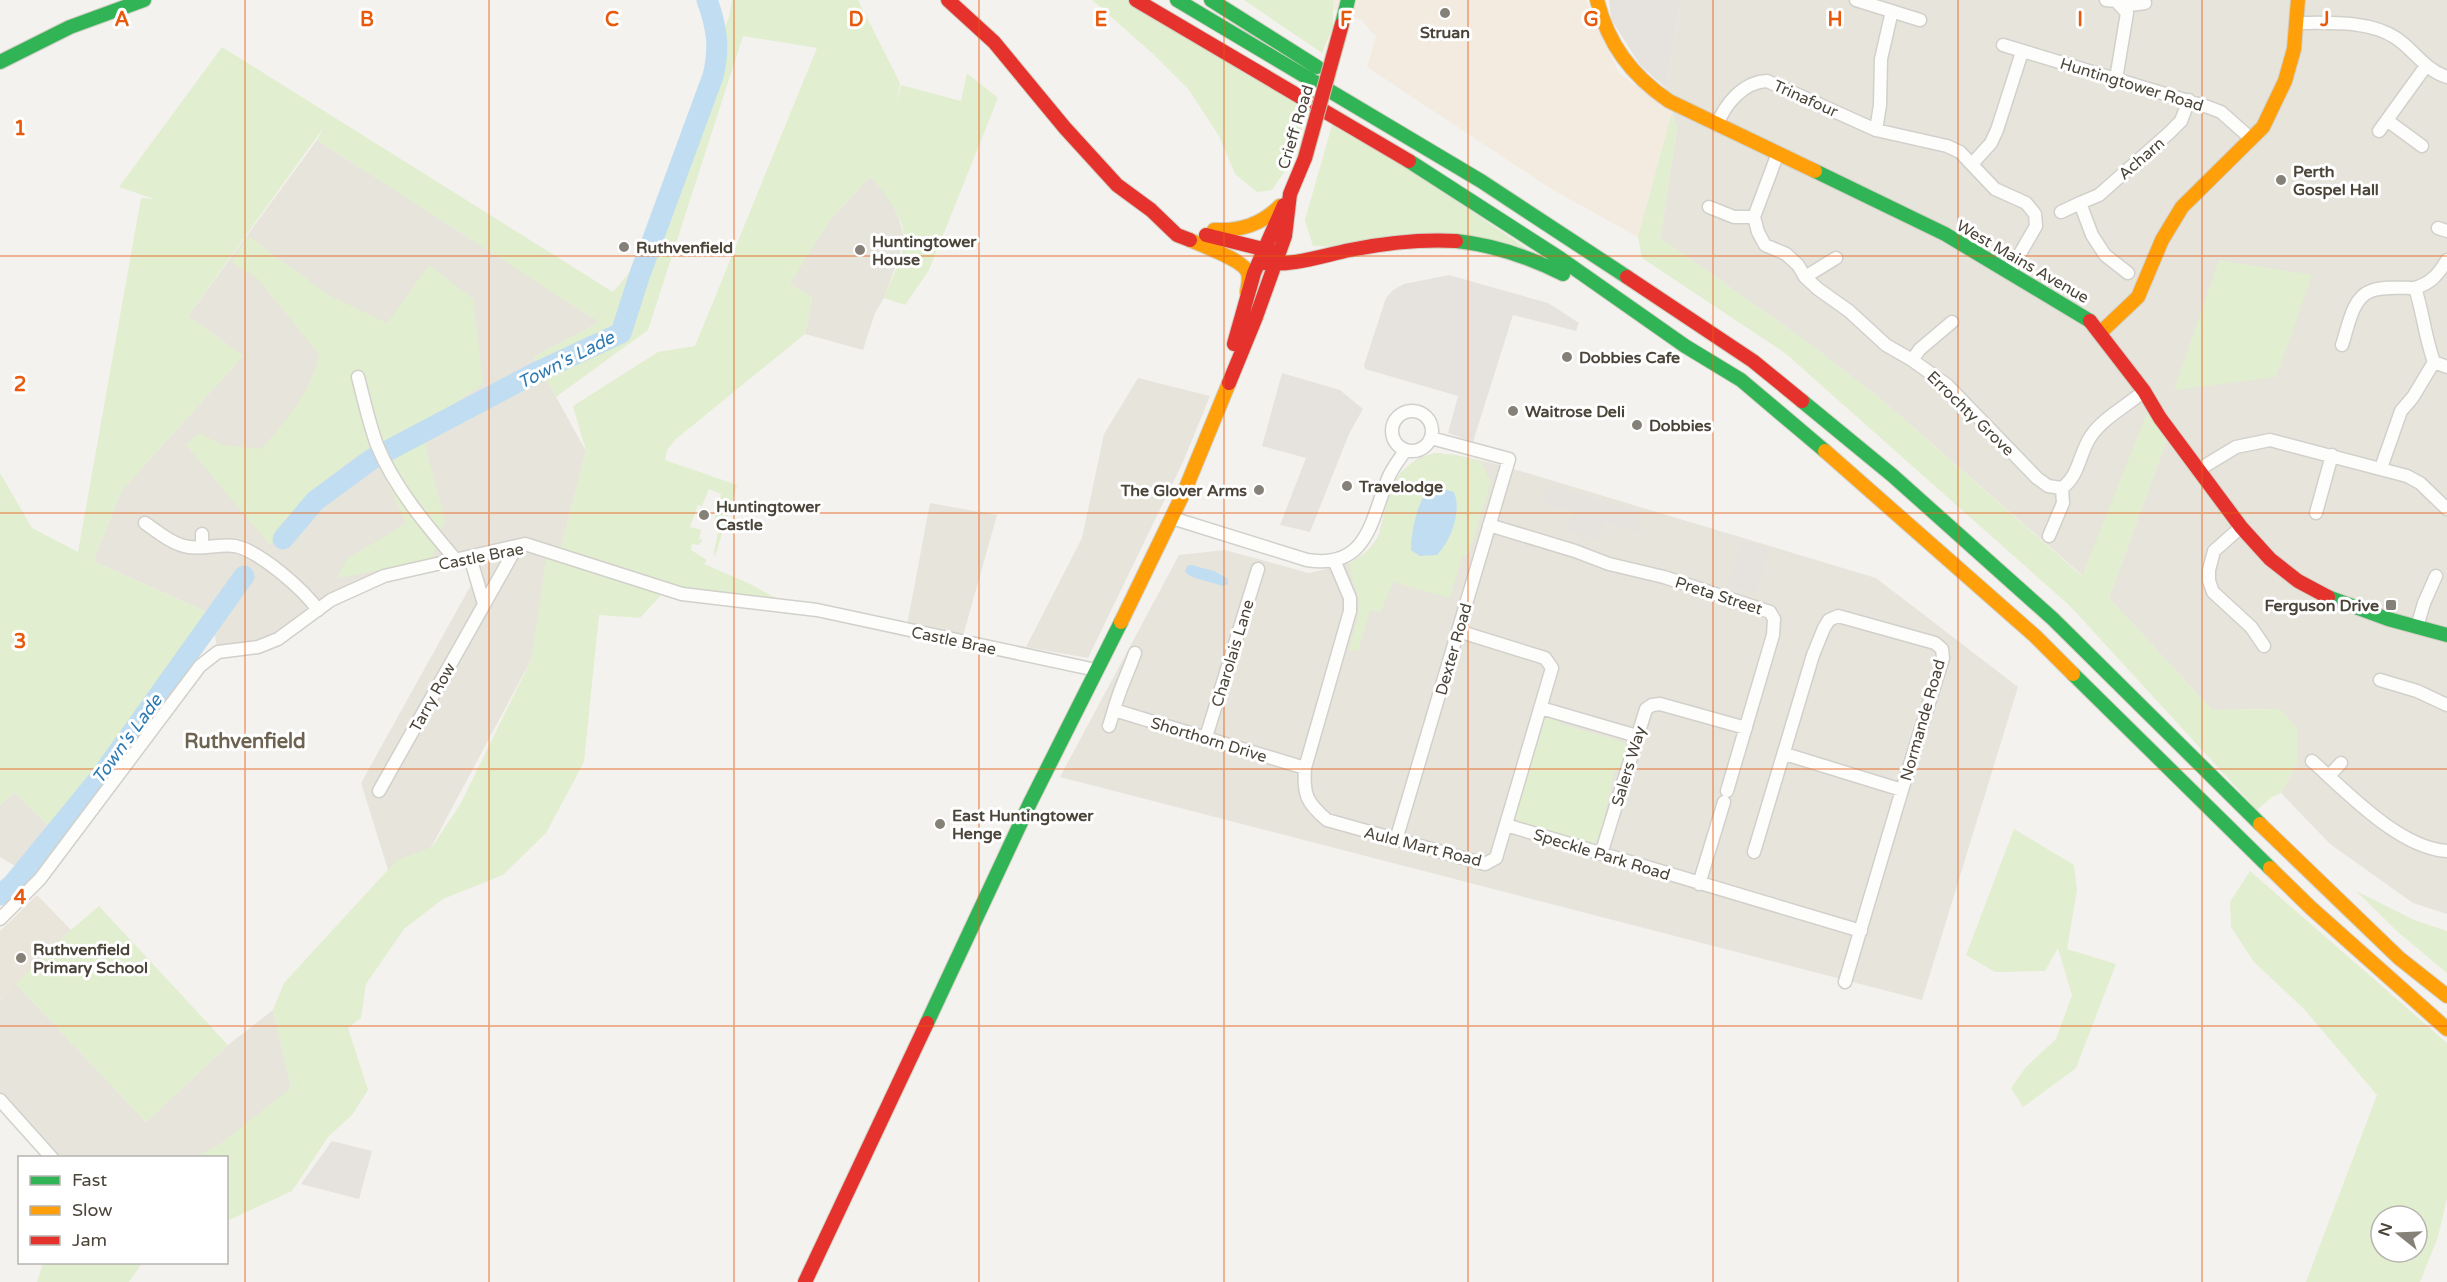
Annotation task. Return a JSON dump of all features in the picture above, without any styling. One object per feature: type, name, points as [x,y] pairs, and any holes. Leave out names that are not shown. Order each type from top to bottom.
[{"type":"main road","points":[[0,62],[60,31],[104,12],[144,0]]},
{"type":"main road","points":[[948,0],[994,42],[1065,129],[1117,185],[1151,210],[1177,235],[1238,261],[1257,262],[1277,259]]},
{"type":"main road","points":[[1136,0],[1469,198],[1685,345],[1741,380],[1874,492],[2035,636],[2311,908],[2447,1029]]},
{"type":"main road","points":[[1177,0],[1481,181]]},
{"type":"main road","points":[[1211,0],[1365,98],[1481,181],[1753,361],[1892,475],[2054,619],[2329,893],[2399,958],[2447,996]]},
{"type":"main road","name":"Crieff Road","points":[[1223,395],[1257,317],[1285,236],[1290,194],[1305,158],[1348,0]]},
{"type":"main road","name":"West Mains Avenue","points":[[1597,0],[1600,16],[1617,53],[1631,71],[1655,92],[1669,101],[1945,234],[2088,318],[2144,391],[2160,418],[2241,527],[2270,559],[2298,581],[2336,602],[2357,610],[2447,635]]},
{"type":"main road","points":[[2100,333],[2138,297],[2162,240],[2182,207],[2263,127],[2281,92],[2294,49],[2298,0]]},
{"type":"main road","points":[[1188,230],[1232,232],[1255,226],[1273,214],[1290,194]]},
{"type":"main road","points":[[805,1282],[1030,803],[1172,518],[1223,395],[1247,292],[1262,248],[1290,194]]},
{"type":"main road","points":[[1151,210],[1188,230],[1262,248],[1283,265],[1410,242],[1476,243],[1502,248],[1536,261],[1631,307]]},
{"type":"main road","points":[[1238,261],[1248,271],[1247,292]]},
{"type":"street","points":[[1856,0],[1920,20]]},
{"type":"street","points":[[2106,0],[2116,1],[2127,13],[2116,79]]},
{"type":"street","points":[[2122,6],[2145,3]]},
{"type":"street","points":[[1876,130],[1880,105],[1881,59],[1892,11]]},
{"type":"street","points":[[2296,22],[2378,28],[2407,46],[2426,66],[2447,77]]},
{"type":"street","name":"Huntingtower Road","points":[[2002,45],[2189,100],[2221,112],[2248,136],[2249,141]]},
{"type":"street","points":[[1972,164],[1991,143],[1997,130],[2022,52]]},
{"type":"street","points":[[2379,131],[2426,66]]},
{"type":"street","name":"Trinafour","points":[[1717,124],[1734,96],[1758,81],[1767,81],[1876,130],[1947,146],[1960,152],[1995,189],[2025,203],[2035,214],[2037,219],[2033,232],[2010,271]]},
{"type":"street","name":"Acharn","points":[[2061,212],[2099,195],[2181,121],[2189,100]]},
{"type":"street","points":[[2388,121],[2422,146]]},
{"type":"street","points":[[1709,207],[1734,217],[1754,217],[1779,153]]},
{"type":"street","points":[[2080,203],[2092,235],[2105,255],[2128,273]]},
{"type":"street","name":"Errochty Grove","points":[[1754,217],[1765,245],[1786,254],[1818,289],[1849,311],[1886,345],[1912,360],[1947,386],[2037,478],[2048,486],[2062,488]]},
{"type":"street","points":[[1805,277],[1836,258]]},
{"type":"street","points":[[2342,345],[2354,310],[2361,298],[2371,291],[2415,288],[2426,284],[2437,276],[2447,260]]},
{"type":"street","points":[[2415,288],[2421,307],[2428,348],[2434,362],[2447,367]]},
{"type":"street","points":[[1912,360],[1920,349],[1953,322]]},
{"type":"street","points":[[2381,468],[2401,411],[2413,397],[2434,362]]},
{"type":"street","points":[[358,377],[378,447],[421,519],[456,560]]},
{"type":"street","points":[[2049,536],[2063,502],[2062,488],[2076,472],[2092,434],[2144,391]]},
{"type":"street","points":[[1414,411],[1425,416],[1431,426],[1431,438],[1428,444],[1418,451],[1405,451],[1399,447],[1392,436],[1393,424],[1401,414],[1414,411]]},
{"type":"street","name":"Dexter Road","points":[[1396,840],[1509,459],[1431,438]]},
{"type":"street","points":[[2198,470],[2236,447],[2270,440],[2407,476],[2420,483],[2447,509]]},
{"type":"street","points":[[1172,518],[1307,560],[1321,562],[1334,560],[1357,548],[1365,538],[1371,528],[1390,474],[1405,451]]},
{"type":"street","points":[[2316,513],[2332,455]]},
{"type":"street","points":[[145,523],[173,542],[189,547],[236,546],[286,576],[318,610]]},
{"type":"street","name":"Preta Street","points":[[1489,525],[1575,551],[1609,564],[1664,577],[1770,612],[1774,619],[1773,635],[1699,884]]},
{"type":"street","points":[[2241,527],[2214,551],[2209,570],[2210,581],[2213,592],[2251,627],[2264,646]]},
{"type":"street","points":[[202,534],[202,547]]},
{"type":"street","name":"Castle Brae","points":[[0,919],[40,879],[200,666],[218,652],[258,647],[278,639],[331,600],[384,576],[525,544],[682,594],[767,606],[817,610],[1096,670]]},
{"type":"street","name":"Tarry Row","points":[[379,791],[517,546]]},
{"type":"street","points":[[470,557],[484,604]]},
{"type":"street","name":"Auld Mart Road","points":[[1334,560],[1350,598],[1350,611],[1305,768],[1304,785],[1309,804],[1327,820],[1485,864],[1496,858],[1552,668],[1545,658],[1458,631]]},
{"type":"street","name":"Charolais Lane","points":[[1206,737],[1258,569]]},
{"type":"street","points":[[2417,627],[2424,603],[2436,576]]},
{"type":"street","name":"Normande Road","points":[[1754,852],[1813,655],[1829,620],[1838,616],[1935,643],[1942,650],[1943,658],[1845,982]]},
{"type":"street","points":[[1109,726],[1120,685],[1130,668],[1135,653]]},
{"type":"street","points":[[2380,680],[2417,691],[2447,705]]},
{"type":"street","name":"Salers Way","points":[[1601,854],[1646,709],[1660,704],[1746,728]]},
{"type":"street","points":[[1541,708],[1637,736]]},
{"type":"street","name":"Shorthorn Drive","points":[[1114,710],[1305,768]]},
{"type":"street","points":[[1785,754],[1902,789]]},
{"type":"street","points":[[2312,761],[2392,828],[2433,850],[2447,851]]},
{"type":"street","points":[[2329,776],[2341,764]]},
{"type":"street","name":"Speckle Park Road","points":[[1506,825],[1861,932]]},
{"type":"street","points":[[0,1100],[50,1156]]},
{"type":"shaded area","points":[[1307,0],[1586,0],[1619,73],[1672,112],[1638,237],[1551,189],[1367,67],[1376,37],[1361,20]]},
{"type":"shaded area","points":[[1609,0],[1681,0],[1666,88],[1640,65],[1611,19]]},
{"type":"shaded area","points":[[1681,0],[2447,0],[2447,914],[2413,903],[2330,844],[2281,793],[2297,763],[2280,709],[2212,710],[2109,598],[2167,439],[2114,506],[2083,576],[1882,400],[1803,339],[1660,238],[1677,129],[1666,88]]},
{"type":"shaded area","points":[[317,140],[600,322],[534,357],[586,451],[559,555],[547,630],[428,853],[390,876],[361,783],[476,576],[470,557],[384,576],[331,600],[278,639],[218,652],[211,614],[93,561],[122,490],[243,356],[188,316]]},
{"type":"shaded area","points":[[870,177],[883,190],[897,213],[905,240],[884,298],[875,313],[863,350],[805,334],[812,297],[789,284],[830,220]]},
{"type":"shaded area","points":[[1449,275],[1548,303],[1579,323],[1576,331],[1513,315],[1473,442],[1448,433],[1458,396],[1365,369],[1364,365],[1386,298],[1393,290],[1404,284]]},
{"type":"shaded area","points":[[1282,373],[1340,390],[1363,409],[1349,434],[1310,532],[1280,525],[1306,458],[1262,446]]},
{"type":"shaded area","points":[[1138,378],[1210,396],[1183,462],[1088,658],[1026,647],[1082,538],[1104,434]]},
{"type":"shaded area","points":[[1435,453],[1497,464],[1876,578],[2018,687],[1922,1000],[1060,777],[1179,555],[1225,550],[1309,573],[1350,563],[1367,552],[1378,537],[1392,486],[1401,472],[1418,458]]},
{"type":"shaded area","points":[[1549,485],[1641,512],[1638,532],[1605,522],[1599,540],[1568,531],[1573,512],[1541,503]]},
{"type":"shaded area","points":[[930,503],[997,515],[963,636],[907,625]]},
{"type":"shaded area","points":[[1741,540],[1769,548],[1756,594],[1728,586]]},
{"type":"shaded area","points":[[14,792],[50,827],[15,866],[0,857],[0,805]]},
{"type":"shaded area","name":"Ruthvenfield Primary School","points":[[37,895],[71,930],[0,1000],[0,931]]},
{"type":"shaded area","points":[[16,984],[146,1122],[228,1045],[273,1010],[291,1088],[225,1156],[51,1156],[0,1100],[0,1000]]},
{"type":"shaded area","points":[[332,1141],[372,1151],[359,1199],[301,1184]]},
{"type":"green space","points":[[732,0],[858,0],[900,83],[896,103],[901,85],[961,101],[967,73],[998,98],[929,270],[905,305],[884,298],[901,256],[904,233],[893,207],[870,177],[830,220],[790,284],[812,297],[805,334],[676,439],[667,450],[665,460],[737,485],[715,557],[714,551],[719,528],[713,526],[721,494],[709,489],[702,506],[698,505],[690,527],[701,530],[699,539],[703,540],[699,545],[692,544],[691,550],[707,560],[704,564],[782,601],[680,590],[559,555],[586,451],[573,406],[658,352],[695,346],[817,48],[743,36],[648,330],[556,397],[534,357],[599,322],[317,140],[324,127],[188,316],[243,356],[122,490],[93,561],[211,614],[50,827],[14,792],[0,805],[0,473],[32,528],[78,552],[141,198],[154,199],[119,187],[222,47],[613,292],[629,273],[729,17]]},
{"type":"green space","points":[[1092,0],[1127,0],[1308,106],[1295,156],[1272,190],[1257,192],[1235,174],[1219,136],[1189,90],[1152,53]]},
{"type":"green space","points":[[1244,0],[1333,0],[1333,27],[1322,53]]},
{"type":"green space","points":[[1672,112],[1677,129],[1660,238],[1803,339],[1882,400],[2082,576],[2147,413],[2167,439],[2109,598],[2212,710],[2280,709],[2297,728],[2297,763],[2281,793],[2272,797],[2257,810],[2070,606],[1785,353],[1642,258],[1638,237]]},
{"type":"green space","points":[[1334,118],[1530,251],[1313,246],[1305,220]]},
{"type":"green space","points":[[248,236],[330,296],[387,323],[429,265],[473,299],[483,384],[425,424],[427,453],[445,520],[431,561],[337,578],[347,559],[406,523],[371,448],[342,467],[329,479],[304,504],[270,545],[186,445],[199,433],[223,445],[261,449],[304,393],[315,368],[319,354],[257,278],[231,262]]},
{"type":"green space","points":[[2219,260],[2312,275],[2276,377],[2174,390]]},
{"type":"green space","points":[[1435,453],[1480,461],[1491,482],[1469,553],[1462,557],[1450,598],[1393,582],[1381,612],[1370,610],[1358,651],[1349,650],[1359,608],[1350,563],[1376,541],[1387,502],[1399,475],[1413,462]]},
{"type":"green space","points":[[547,554],[662,594],[640,618],[599,615],[584,762],[546,833],[503,875],[443,899],[404,929],[366,984],[361,1018],[348,1028],[368,1090],[352,1115],[328,1137],[292,1191],[228,1221],[228,1156],[197,1156],[220,1144],[291,1088],[273,1010],[284,983],[396,861],[432,847],[461,803],[531,660]]},
{"type":"green space","points":[[1556,717],[1561,724],[1626,743],[1627,749],[1620,769],[1614,772],[1600,837],[1595,843],[1588,845],[1524,825],[1513,816],[1543,719]]},
{"type":"green space","points":[[2014,829],[2074,865],[2077,890],[2067,949],[2116,964],[2076,1068],[2023,1107],[2011,1088],[2026,1067],[2056,1039],[2072,995],[2058,948],[2045,971],[1995,972],[1966,955]]},
{"type":"green space","points":[[2250,871],[2447,1043],[2447,1198],[2438,1237],[2429,1260],[2429,1204],[2369,1204],[2369,1264],[2427,1264],[2420,1282],[2306,1282],[2377,1095],[2304,1009],[2254,962],[2231,927],[2230,902]]},
{"type":"green space","points":[[2356,891],[2414,920],[2447,931],[2447,973],[2398,932]]},
{"type":"green space","points":[[99,906],[228,1045],[146,1122],[16,984]]},
{"type":"green space","points":[[42,1264],[141,1264],[129,1282],[37,1282]]},
{"type":"water","points":[[1432,486],[1454,492],[1456,517],[1447,542],[1437,555],[1420,556],[1411,550],[1412,534],[1419,507]]},
{"type":"water","points":[[1187,566],[1214,571],[1227,578],[1228,584],[1223,586],[1192,577],[1185,572]]},
{"type":"waterway","name":"Town's Lade","points":[[283,539],[315,501],[372,459],[535,373],[621,333],[640,274],[713,76],[716,38],[707,0]]},
{"type":"waterway","name":"Town's Lade","points":[[0,895],[13,884],[99,779],[244,576]]},
{"type":"traffic: fast","points":[[0,62],[70,27],[144,0]]},
{"type":"traffic: fast","points":[[1177,0],[1481,181],[1627,277]]},
{"type":"traffic: fast","points":[[1211,0],[1317,67]]},
{"type":"traffic: fast","points":[[1342,24],[1348,0]]},
{"type":"traffic: fast","points":[[1409,161],[1561,259],[1685,346],[1741,380],[1825,451]]},
{"type":"traffic: fast","points":[[1815,171],[1945,234],[2090,321]]},
{"type":"traffic: fast","points":[[1456,241],[1484,245],[1511,253],[1563,274]]},
{"type":"traffic: fast","points":[[1802,401],[1892,475],[2053,619],[2260,824]]},
{"type":"traffic: fast","points":[[2328,597],[2388,619],[2447,635]]},
{"type":"traffic: fast","points":[[927,1023],[1030,803],[1121,622]]},
{"type":"traffic: fast","points":[[2073,674],[2270,868]]},
{"type":"traffic: slow","points":[[1597,0],[1608,31],[1623,57],[1655,91],[1669,101],[1815,171]]},
{"type":"traffic: slow","points":[[2100,333],[2138,297],[2162,240],[2182,207],[2263,127],[2285,81],[2294,49],[2298,0]]},
{"type":"traffic: slow","points":[[1214,230],[1250,226],[1273,213],[1280,206]]},
{"type":"traffic: slow","points":[[1190,240],[1231,258],[1245,268],[1249,278],[1247,292]]},
{"type":"traffic: slow","points":[[1121,622],[1185,490],[1229,383]]},
{"type":"traffic: slow","points":[[1825,451],[2035,636],[2073,674]]},
{"type":"traffic: slow","points":[[2260,824],[2399,958],[2447,996]]},
{"type":"traffic: slow","points":[[2270,868],[2311,908],[2447,1029]]},
{"type":"traffic: jam","points":[[948,0],[994,42],[1065,128],[1117,185],[1151,210],[1177,235],[1190,240]]},
{"type":"traffic: jam","points":[[1136,0],[1409,161]]},
{"type":"traffic: jam","points":[[1305,158],[1342,24]]},
{"type":"traffic: jam","points":[[1229,383],[1285,236],[1290,194],[1305,158]]},
{"type":"traffic: jam","points":[[1234,344],[1254,273],[1284,205]]},
{"type":"traffic: jam","points":[[1206,235],[1275,252]]},
{"type":"traffic: jam","points":[[1264,263],[1296,262],[1389,244],[1456,241]]},
{"type":"traffic: jam","points":[[1627,277],[1753,361],[1802,401]]},
{"type":"traffic: jam","points":[[2090,321],[2144,391],[2160,418],[2241,527],[2270,559],[2298,581],[2328,597]]},
{"type":"traffic: jam","points":[[805,1282],[927,1023]]},
{"type":"place","name":"Struan","points":[[1445,13]]},
{"type":"place","name":"Perth Gospel Hall","points":[[2281,180]]},
{"type":"place","name":"Ruthvenfield","points":[[624,247]]},
{"type":"place","name":"Huntingtower House","points":[[860,250]]},
{"type":"place","name":"Dobbies Cafe","points":[[1567,357]]},
{"type":"place","name":"Waitrose Deli","points":[[1513,411]]},
{"type":"place","name":"Dobbies","points":[[1637,425]]},
{"type":"place","name":"Travelodge","points":[[1347,486]]},
{"type":"place","name":"The Glover Arms","points":[[1259,490]]},
{"type":"place","name":"Huntingtower Castle","points":[[704,515]]},
{"type":"place","name":"Ferguson Drive","points":[[2391,605]]},
{"type":"place","name":"East Huntingtower Henge","points":[[940,824]]},
{"type":"place","name":"Ruthvenfield Primary School","points":[[21,958]]},
{"type":"district","name":"Ruthvenfield","points":[[245,741]]}]
